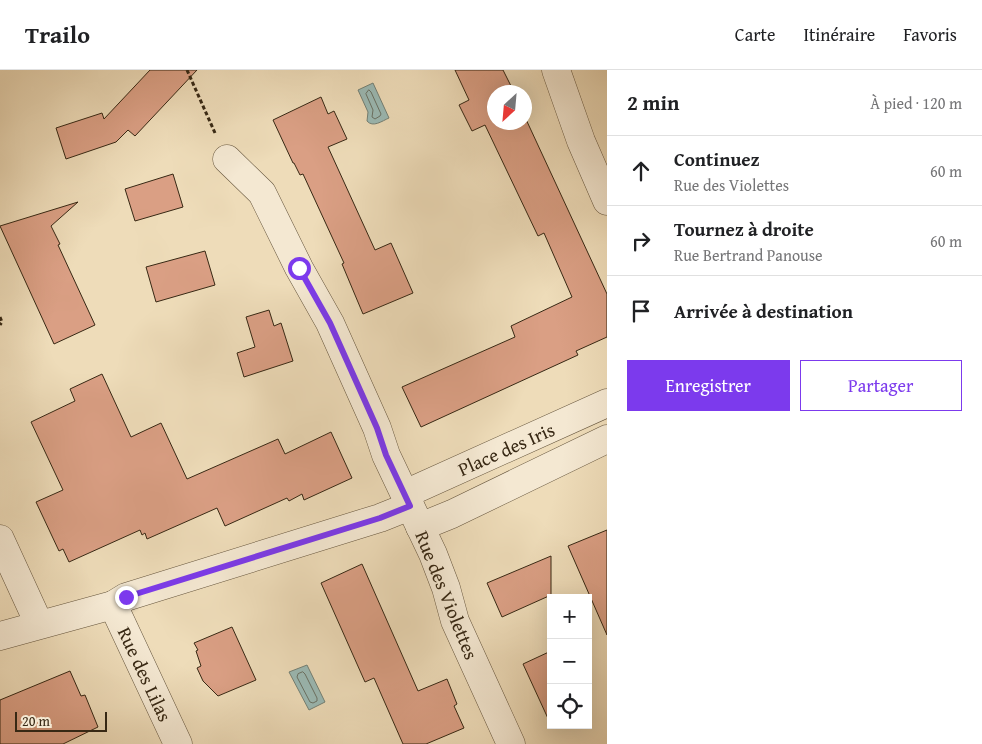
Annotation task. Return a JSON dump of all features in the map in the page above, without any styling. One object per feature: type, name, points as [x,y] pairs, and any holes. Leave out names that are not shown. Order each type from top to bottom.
[{"type":"street","points":[[556,70],[581,141],[607,201]]},
{"type":"street","name":"Rue des Violettes","points":[[227,159],[262,193],[299,268],[330,323],[377,428],[386,455],[446,588],[456,621],[511,744]]},
{"type":"street","name":"Place des Iris","points":[[412,509],[607,404]]},
{"type":"street","name":"Place des Iris","points":[[412,509],[452,514],[607,439]]},
{"type":"street","points":[[0,636],[113,605],[126,597],[412,509]]},
{"type":"street","points":[[0,538],[39,624]]},
{"type":"street","name":"Rue des Lilas","points":[[113,605],[178,744]]},
{"type":"path","points":[[187,70],[227,159]]},
{"type":"path","points":[[0,317],[2,322],[0,325]]},
{"type":"water","points":[[373,83],[389,118],[375,124],[367,121],[368,112],[358,90]]},
{"type":"water","points":[[307,665],[325,702],[309,710],[289,672]]},
{"type":"building","points":[[150,70],[197,70],[135,136],[128,130],[116,142],[66,159],[56,128],[102,113],[104,119]]},
{"type":"building","points":[[455,70],[503,70],[510,85],[487,85],[487,129],[485,125],[472,131],[459,105],[469,100]]},
{"type":"building","points":[[321,97],[328,114],[334,111],[347,139],[328,147],[375,250],[391,243],[413,293],[363,314],[342,264],[344,263],[303,174],[300,175],[293,163],[273,120]]},
{"type":"building","points":[[487,130],[531,130],[607,294],[607,337],[576,351],[578,355],[421,427],[402,387],[515,337],[511,326],[572,297],[544,233],[538,236]]},
{"type":"building","points":[[173,174],[183,207],[135,221],[125,189]]},
{"type":"building","points":[[78,202],[51,226],[95,325],[54,344],[0,226]]},
{"type":"building","points":[[205,251],[215,285],[156,302],[146,267]]},
{"type":"building","points":[[269,310],[274,326],[281,323],[293,361],[244,377],[237,353],[255,347],[246,317]]},
{"type":"building","points":[[102,374],[131,437],[161,423],[187,479],[278,439],[285,454],[331,432],[352,478],[304,500],[302,494],[289,501],[287,498],[225,526],[217,508],[147,539],[145,533],[142,535],[140,530],[69,562],[63,549],[59,551],[36,502],[63,490],[31,422],[75,401],[70,389]]},
{"type":"building","points":[[607,530],[607,635],[592,601],[592,594],[589,594],[568,546]]},
{"type":"building","points":[[551,556],[551,594],[547,594],[547,597],[502,617],[487,583]]},
{"type":"building","points":[[362,564],[418,691],[447,679],[457,704],[454,706],[464,728],[426,744],[403,744],[374,678],[365,682],[321,583]]},
{"type":"building","points":[[232,627],[256,680],[218,696],[203,681],[197,668],[201,666],[196,651],[198,650],[194,643]]},
{"type":"building","points":[[547,653],[547,716],[523,664]]},
{"type":"building","points":[[70,671],[81,696],[85,695],[98,727],[63,744],[0,744],[0,700]]},
{"type":"route","points":[[126,597],[380,518],[410,506],[386,455],[377,428],[330,323],[299,268]]}]
